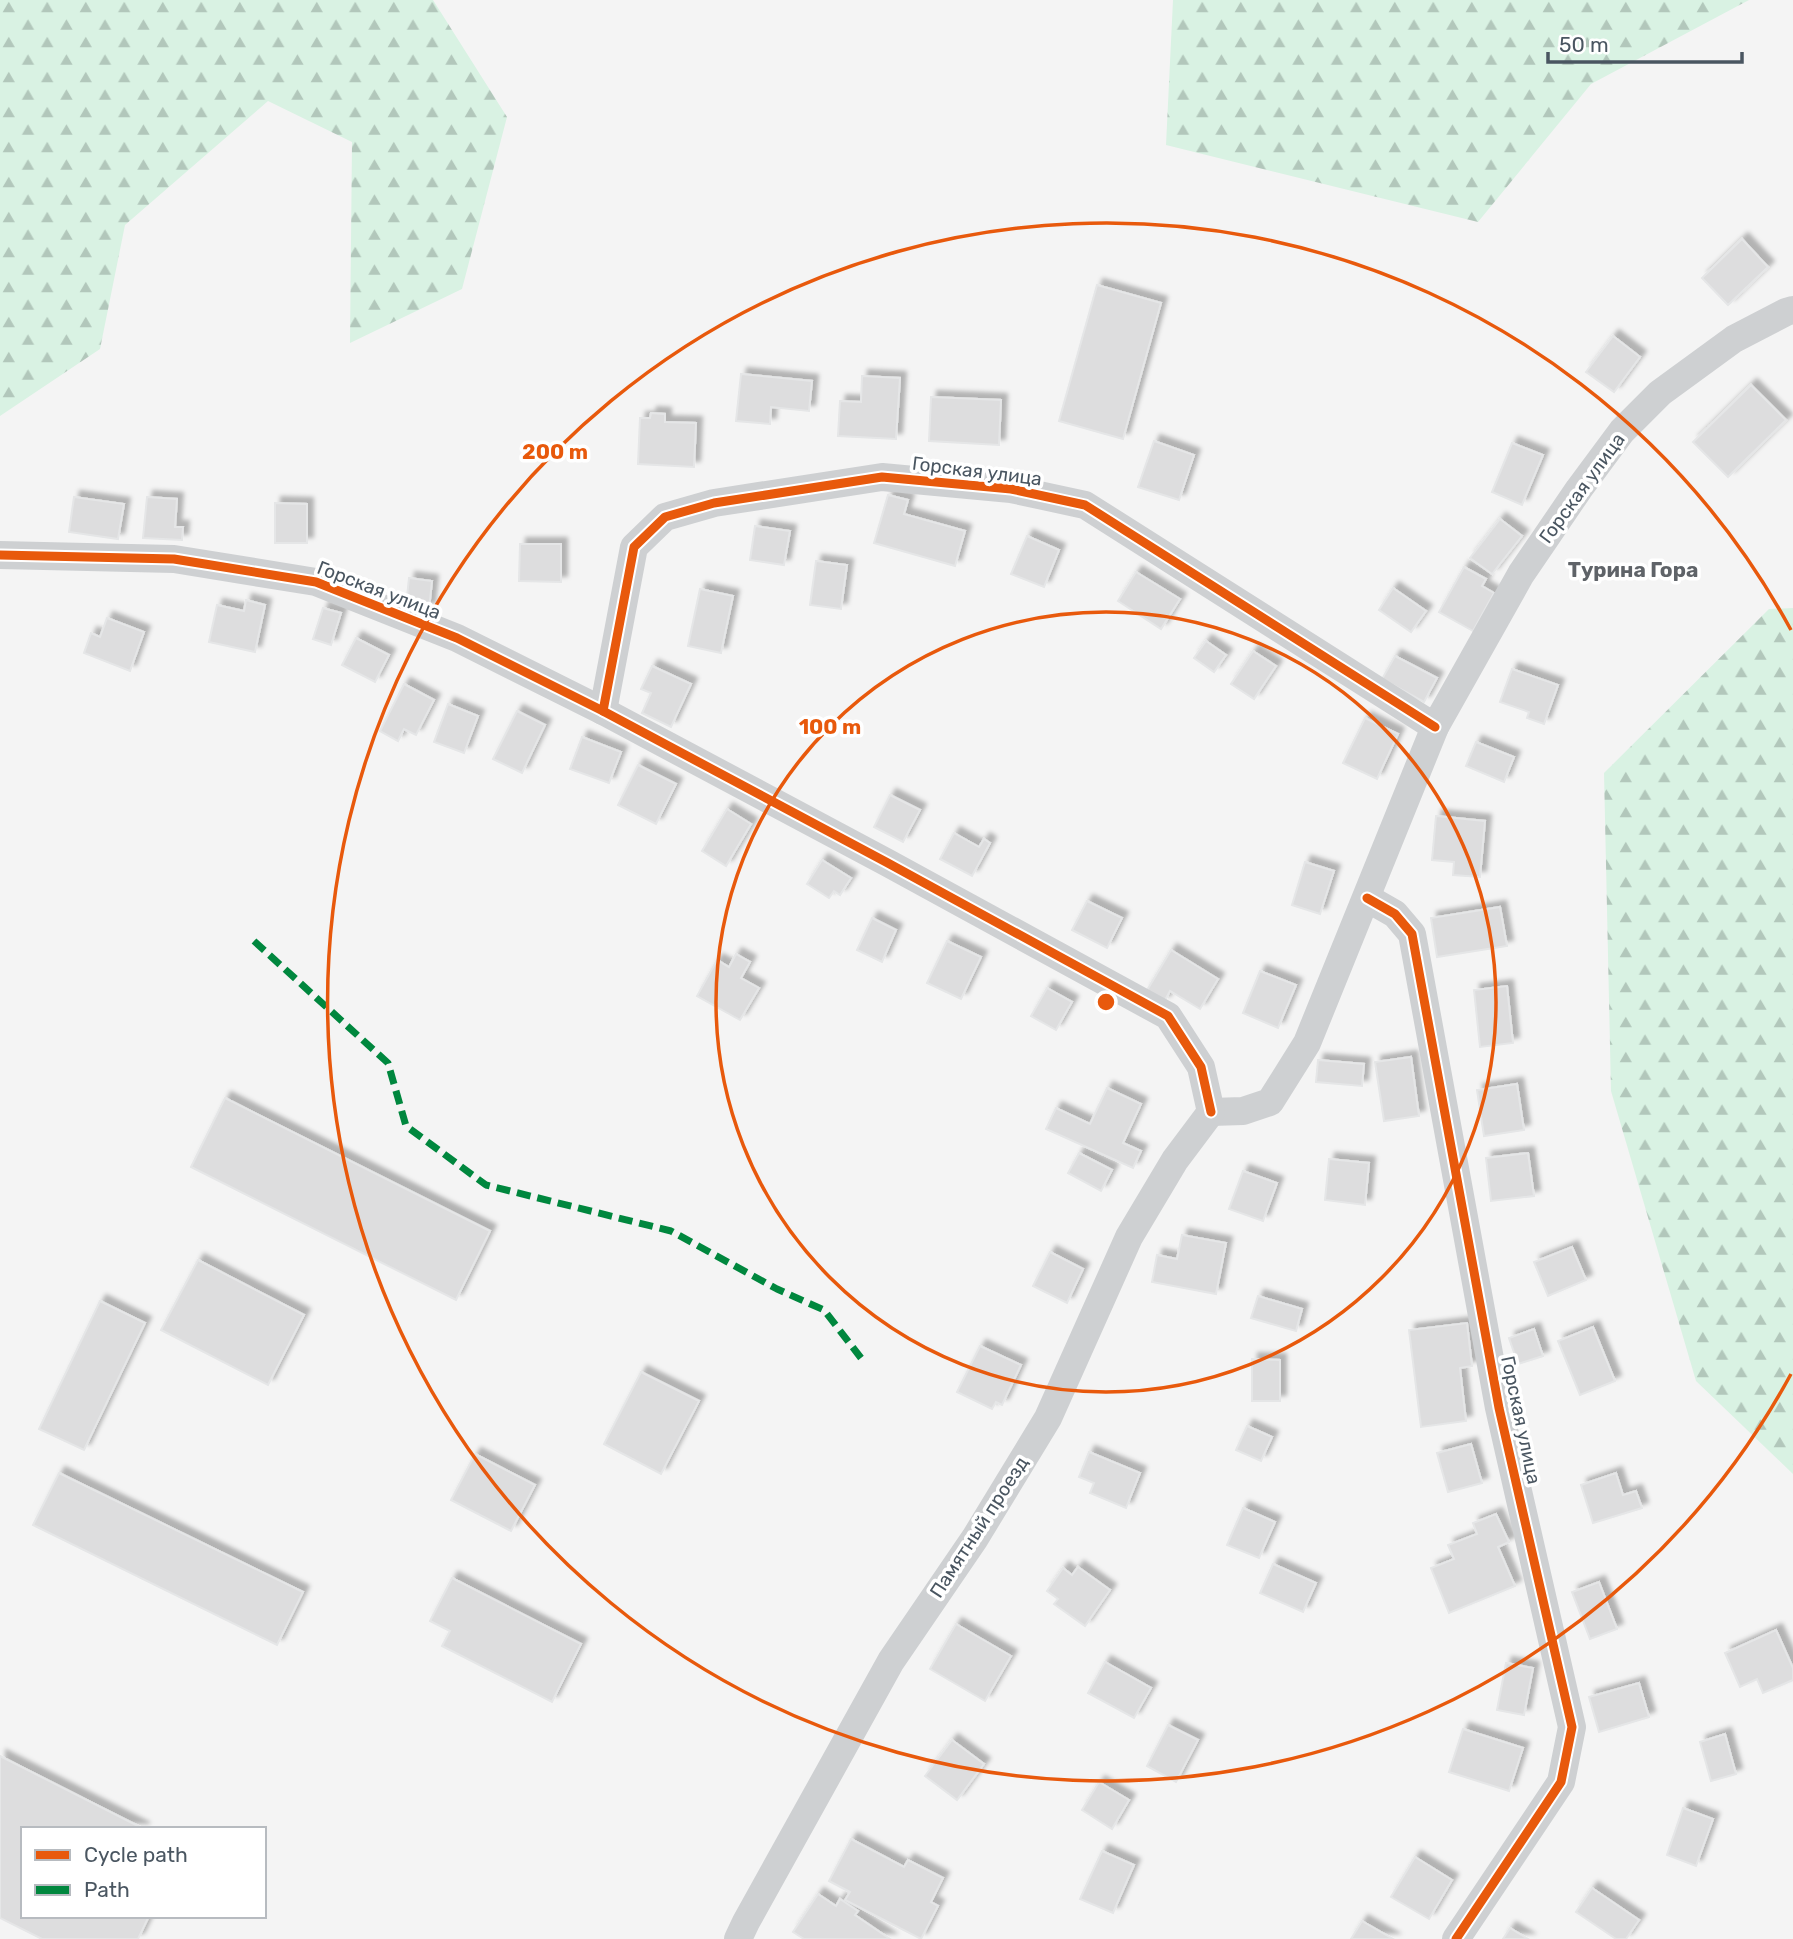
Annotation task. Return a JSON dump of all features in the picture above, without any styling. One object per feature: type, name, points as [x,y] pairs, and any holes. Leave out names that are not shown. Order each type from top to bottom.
[{"type":"street","name":"Горская улица","points":[[0,555],[174,559],[316,582],[457,638],[603,711],[1168,1016],[1202,1067],[1211,1112],[1243,1111],[1270,1102],[1307,1043],[1434,727],[1521,574],[1579,489],[1622,431],[1660,393],[1734,339],[1793,310]]},
{"type":"street","name":"Горская улица","points":[[603,711],[634,547],[665,517],[714,503],[882,477],[1011,489],[1085,505],[1434,727]]},
{"type":"street","name":"Горская улица","points":[[1367,898],[1395,914],[1412,934],[1499,1408],[1572,1727],[1561,1782],[1456,1939]]},
{"type":"street","name":"Памятный проезд","points":[[738,1939],[891,1661],[975,1538],[1048,1418],[1129,1237],[1174,1160],[1211,1112]]},
{"type":"green space","points":[[0,0],[433,0],[507,117],[462,289],[350,343],[352,142],[268,101],[125,225],[100,349],[0,416]]},
{"type":"green space","points":[[1173,0],[1749,0],[1591,84],[1478,222],[1166,145]]},
{"type":"green space","points":[[1793,608],[1793,1474],[1696,1381],[1611,1091],[1604,773],[1769,609]]},
{"type":"building","points":[[1742,239],[1768,267],[1728,305],[1702,278]]},
{"type":"building","points":[[1097,285],[1161,303],[1123,439],[1059,421]]},
{"type":"building","points":[[1613,336],[1640,357],[1614,392],[1586,372]]},
{"type":"building","points":[[741,374],[812,381],[809,411],[771,407],[770,424],[736,421]]},
{"type":"building","points":[[862,376],[900,378],[896,439],[838,436],[840,401],[861,402]]},
{"type":"building","points":[[1751,385],[1786,420],[1728,477],[1693,442]]},
{"type":"building","points":[[931,397],[1001,400],[999,445],[929,441]]},
{"type":"building","points":[[651,413],[665,414],[665,422],[696,423],[694,467],[638,464],[640,418],[650,418]]},
{"type":"building","points":[[1154,441],[1194,455],[1179,500],[1138,487]]},
{"type":"building","points":[[1512,443],[1543,455],[1522,505],[1492,492]]},
{"type":"building","points":[[888,495],[908,500],[904,514],[965,531],[955,566],[874,543]]},
{"type":"building","points":[[74,497],[124,504],[118,539],[69,532]]},
{"type":"building","points":[[147,497],[177,499],[175,527],[183,527],[182,540],[143,538]]},
{"type":"building","points":[[275,503],[307,504],[307,543],[275,543]]},
{"type":"building","points":[[1500,519],[1522,536],[1492,574],[1470,558]]},
{"type":"building","points":[[755,526],[790,531],[784,565],[750,560]]},
{"type":"building","points":[[1027,536],[1059,550],[1044,587],[1011,574]]},
{"type":"building","points":[[520,544],[561,544],[561,582],[519,581]]},
{"type":"building","points":[[816,561],[847,565],[841,609],[810,605]]},
{"type":"building","points":[[1464,567],[1486,579],[1482,586],[1494,593],[1473,631],[1439,612]]},
{"type":"building","points":[[1136,572],[1180,599],[1161,629],[1118,601]]},
{"type":"building","points":[[409,578],[432,581],[429,609],[406,606]]},
{"type":"building","points":[[1393,588],[1426,611],[1411,632],[1379,610]]},
{"type":"building","points":[[700,589],[733,596],[721,653],[688,646]]},
{"type":"building","points":[[246,600],[265,605],[255,652],[209,642],[217,605],[244,611]]},
{"type":"building","points":[[323,608],[341,613],[331,645],[313,639]]},
{"type":"building","points":[[107,618],[144,632],[130,671],[84,653],[91,633],[100,637]]},
{"type":"building","points":[[356,638],[389,655],[375,682],[342,665]]},
{"type":"building","points":[[1206,641],[1226,655],[1214,672],[1194,658]]},
{"type":"building","points":[[1253,651],[1276,666],[1254,699],[1231,684]]},
{"type":"building","points":[[1395,656],[1437,678],[1424,702],[1382,679]]},
{"type":"building","points":[[652,666],[691,684],[671,727],[642,713],[651,693],[641,689]]},
{"type":"building","points":[[1512,669],[1558,685],[1544,724],[1527,718],[1529,712],[1500,702]]},
{"type":"building","points":[[404,684],[434,700],[416,735],[404,729],[398,741],[380,731]]},
{"type":"building","points":[[448,704],[478,716],[464,753],[434,742]]},
{"type":"building","points":[[517,711],[545,725],[522,773],[493,759]]},
{"type":"building","points":[[1365,718],[1398,734],[1377,779],[1343,763]]},
{"type":"building","points":[[582,737],[621,752],[609,783],[570,769]]},
{"type":"building","points":[[1476,742],[1514,757],[1504,782],[1466,766]]},
{"type":"building","points":[[638,765],[676,784],[656,824],[618,805]]},
{"type":"building","points":[[890,795],[920,810],[903,842],[874,827]]},
{"type":"building","points":[[727,809],[751,824],[726,866],[702,851]]},
{"type":"building","points":[[1436,816],[1485,821],[1480,877],[1453,875],[1454,862],[1432,860]]},
{"type":"building","points":[[954,833],[979,847],[984,839],[990,843],[972,876],[940,859]]},
{"type":"building","points":[[822,860],[851,878],[840,895],[834,891],[829,898],[807,884]]},
{"type":"building","points":[[1305,862],[1334,871],[1320,914],[1292,905]]},
{"type":"building","points":[[1087,901],[1122,918],[1107,948],[1072,930]]},
{"type":"building","points":[[1500,907],[1507,946],[1437,957],[1431,918]]},
{"type":"building","points":[[872,918],[896,930],[882,962],[857,950]]},
{"type":"building","points":[[947,941],[981,957],[961,999],[927,983]]},
{"type":"building","points":[[1171,950],[1218,979],[1200,1009],[1170,991],[1164,1002],[1146,992]]},
{"type":"building","points":[[736,954],[750,962],[741,978],[759,988],[740,1020],[697,996],[717,960],[729,967]]},
{"type":"building","points":[[1260,971],[1296,985],[1278,1028],[1243,1013]]},
{"type":"building","points":[[1507,986],[1513,1043],[1480,1047],[1474,990]]},
{"type":"building","points":[[1047,988],[1072,1002],[1056,1030],[1031,1016]]},
{"type":"building","points":[[1411,1057],[1419,1116],[1384,1121],[1375,1062]]},
{"type":"building","points":[[1318,1060],[1364,1064],[1362,1086],[1316,1082]]},
{"type":"building","points":[[1517,1084],[1524,1130],[1484,1136],[1477,1090]]},
{"type":"building","points":[[1107,1088],[1141,1104],[1123,1143],[1141,1151],[1133,1168],[1046,1129],[1056,1108],[1090,1124]]},
{"type":"building","points":[[225,1098],[490,1231],[456,1300],[191,1167]]},
{"type":"building","points":[[1079,1153],[1112,1170],[1101,1191],[1068,1173]]},
{"type":"building","points":[[1528,1153],[1534,1196],[1491,1201],[1486,1158]]},
{"type":"building","points":[[1329,1159],[1369,1163],[1365,1205],[1325,1200]]},
{"type":"building","points":[[1243,1171],[1277,1183],[1263,1221],[1229,1209]]},
{"type":"building","points":[[1182,1235],[1226,1243],[1216,1294],[1152,1282],[1157,1255],[1177,1259]]},
{"type":"building","points":[[1572,1247],[1586,1280],[1548,1296],[1534,1262]]},
{"type":"building","points":[[1050,1252],[1083,1269],[1067,1303],[1033,1286]]},
{"type":"building","points":[[198,1260],[304,1315],[268,1385],[161,1330]]},
{"type":"building","points":[[1258,1296],[1302,1309],[1296,1331],[1251,1318]]},
{"type":"building","points":[[100,1301],[145,1323],[84,1450],[39,1429]]},
{"type":"building","points":[[1467,1323],[1472,1366],[1460,1368],[1466,1421],[1421,1427],[1409,1330]]},
{"type":"building","points":[[1593,1327],[1615,1381],[1580,1395],[1558,1341]]},
{"type":"building","points":[[1534,1329],[1543,1356],[1518,1364],[1509,1338]]},
{"type":"building","points":[[980,1346],[1021,1365],[1002,1405],[996,1402],[992,1409],[957,1392]]},
{"type":"building","points":[[1252,1359],[1280,1360],[1280,1401],[1252,1401]]},
{"type":"building","points":[[641,1372],[699,1401],[661,1474],[604,1444]]},
{"type":"building","points":[[1247,1426],[1272,1437],[1261,1461],[1236,1450]]},
{"type":"building","points":[[1471,1444],[1482,1483],[1448,1492],[1437,1453]]},
{"type":"building","points":[[1089,1452],[1140,1473],[1126,1508],[1090,1493],[1094,1483],[1079,1477]]},
{"type":"building","points":[[475,1454],[535,1485],[511,1531],[451,1500]]},
{"type":"building","points":[[59,1473],[303,1592],[277,1645],[33,1525]]},
{"type":"building","points":[[1616,1473],[1623,1495],[1636,1491],[1642,1508],[1593,1523],[1581,1485]]},
{"type":"building","points":[[1243,1508],[1275,1522],[1259,1558],[1227,1545]]},
{"type":"building","points":[[1496,1514],[1509,1542],[1498,1547],[1515,1586],[1449,1613],[1431,1568],[1454,1559],[1448,1545],[1477,1534],[1473,1523]]},
{"type":"building","points":[[1273,1564],[1316,1583],[1303,1612],[1260,1593]]},
{"type":"building","points":[[1078,1567],[1110,1590],[1085,1626],[1054,1604],[1058,1599],[1047,1591],[1063,1568],[1072,1575]]},
{"type":"building","points":[[452,1578],[581,1644],[552,1702],[442,1646],[450,1631],[430,1621]]},
{"type":"building","points":[[1599,1582],[1617,1629],[1590,1639],[1572,1592]]},
{"type":"building","points":[[956,1624],[1011,1656],[985,1701],[930,1669]]},
{"type":"building","points":[[1776,1630],[1793,1668],[1793,1680],[1763,1693],[1757,1679],[1740,1687],[1725,1653]]},
{"type":"building","points":[[1105,1662],[1151,1688],[1134,1718],[1088,1693]]},
{"type":"building","points":[[1506,1663],[1533,1668],[1524,1715],[1497,1710]]},
{"type":"building","points":[[1639,1683],[1649,1717],[1599,1732],[1589,1697]]},
{"type":"building","points":[[1168,1725],[1198,1740],[1176,1782],[1147,1766]]},
{"type":"building","points":[[1463,1729],[1523,1748],[1509,1791],[1449,1772]]},
{"type":"building","points":[[1725,1734],[1736,1774],[1711,1781],[1700,1742]]},
{"type":"building","points":[[952,1740],[984,1764],[957,1800],[925,1776]]},
{"type":"building","points":[[0,1756],[140,1827],[21,1827],[21,1918],[148,1918],[138,1939],[42,1939],[0,1918]]},
{"type":"building","points":[[1099,1782],[1129,1800],[1112,1829],[1082,1810]]},
{"type":"building","points":[[1683,1808],[1713,1819],[1696,1866],[1667,1855]]},
{"type":"building","points":[[851,1839],[904,1867],[908,1860],[943,1878],[931,1902],[938,1906],[921,1939],[845,1900],[850,1892],[829,1881]]},
{"type":"building","points":[[1102,1851],[1134,1865],[1113,1913],[1080,1899]]},
{"type":"building","points":[[1415,1857],[1452,1880],[1429,1919],[1391,1897]]},
{"type":"building","points":[[1592,1888],[1639,1920],[1626,1939],[1616,1939],[1576,1912]]},
{"type":"building","points":[[818,1894],[836,1906],[840,1899],[858,1911],[855,1915],[890,1939],[804,1939],[793,1932]]},
{"type":"building","points":[[1362,1921],[1393,1939],[1351,1939]]},
{"type":"building","points":[[1510,1928],[1528,1939],[1503,1939]]},
{"type":"marked path","points":[[254,941],[388,1063],[406,1126],[486,1185],[671,1231],[777,1289],[824,1310],[861,1358]]},
{"type":"cycle path","points":[[603,711],[634,547],[665,517],[714,503],[882,477],[1011,489],[1085,505],[1435,727]]},
{"type":"cycle path","points":[[0,555],[174,559],[316,582],[457,638],[603,711],[1168,1016],[1201,1067],[1211,1112]]},
{"type":"cycle path","points":[[1367,898],[1395,914],[1412,934],[1499,1408],[1572,1727],[1561,1782],[1456,1939]]},
{"type":"district","name":"Турина Гора","points":[[1633,569]]}]
